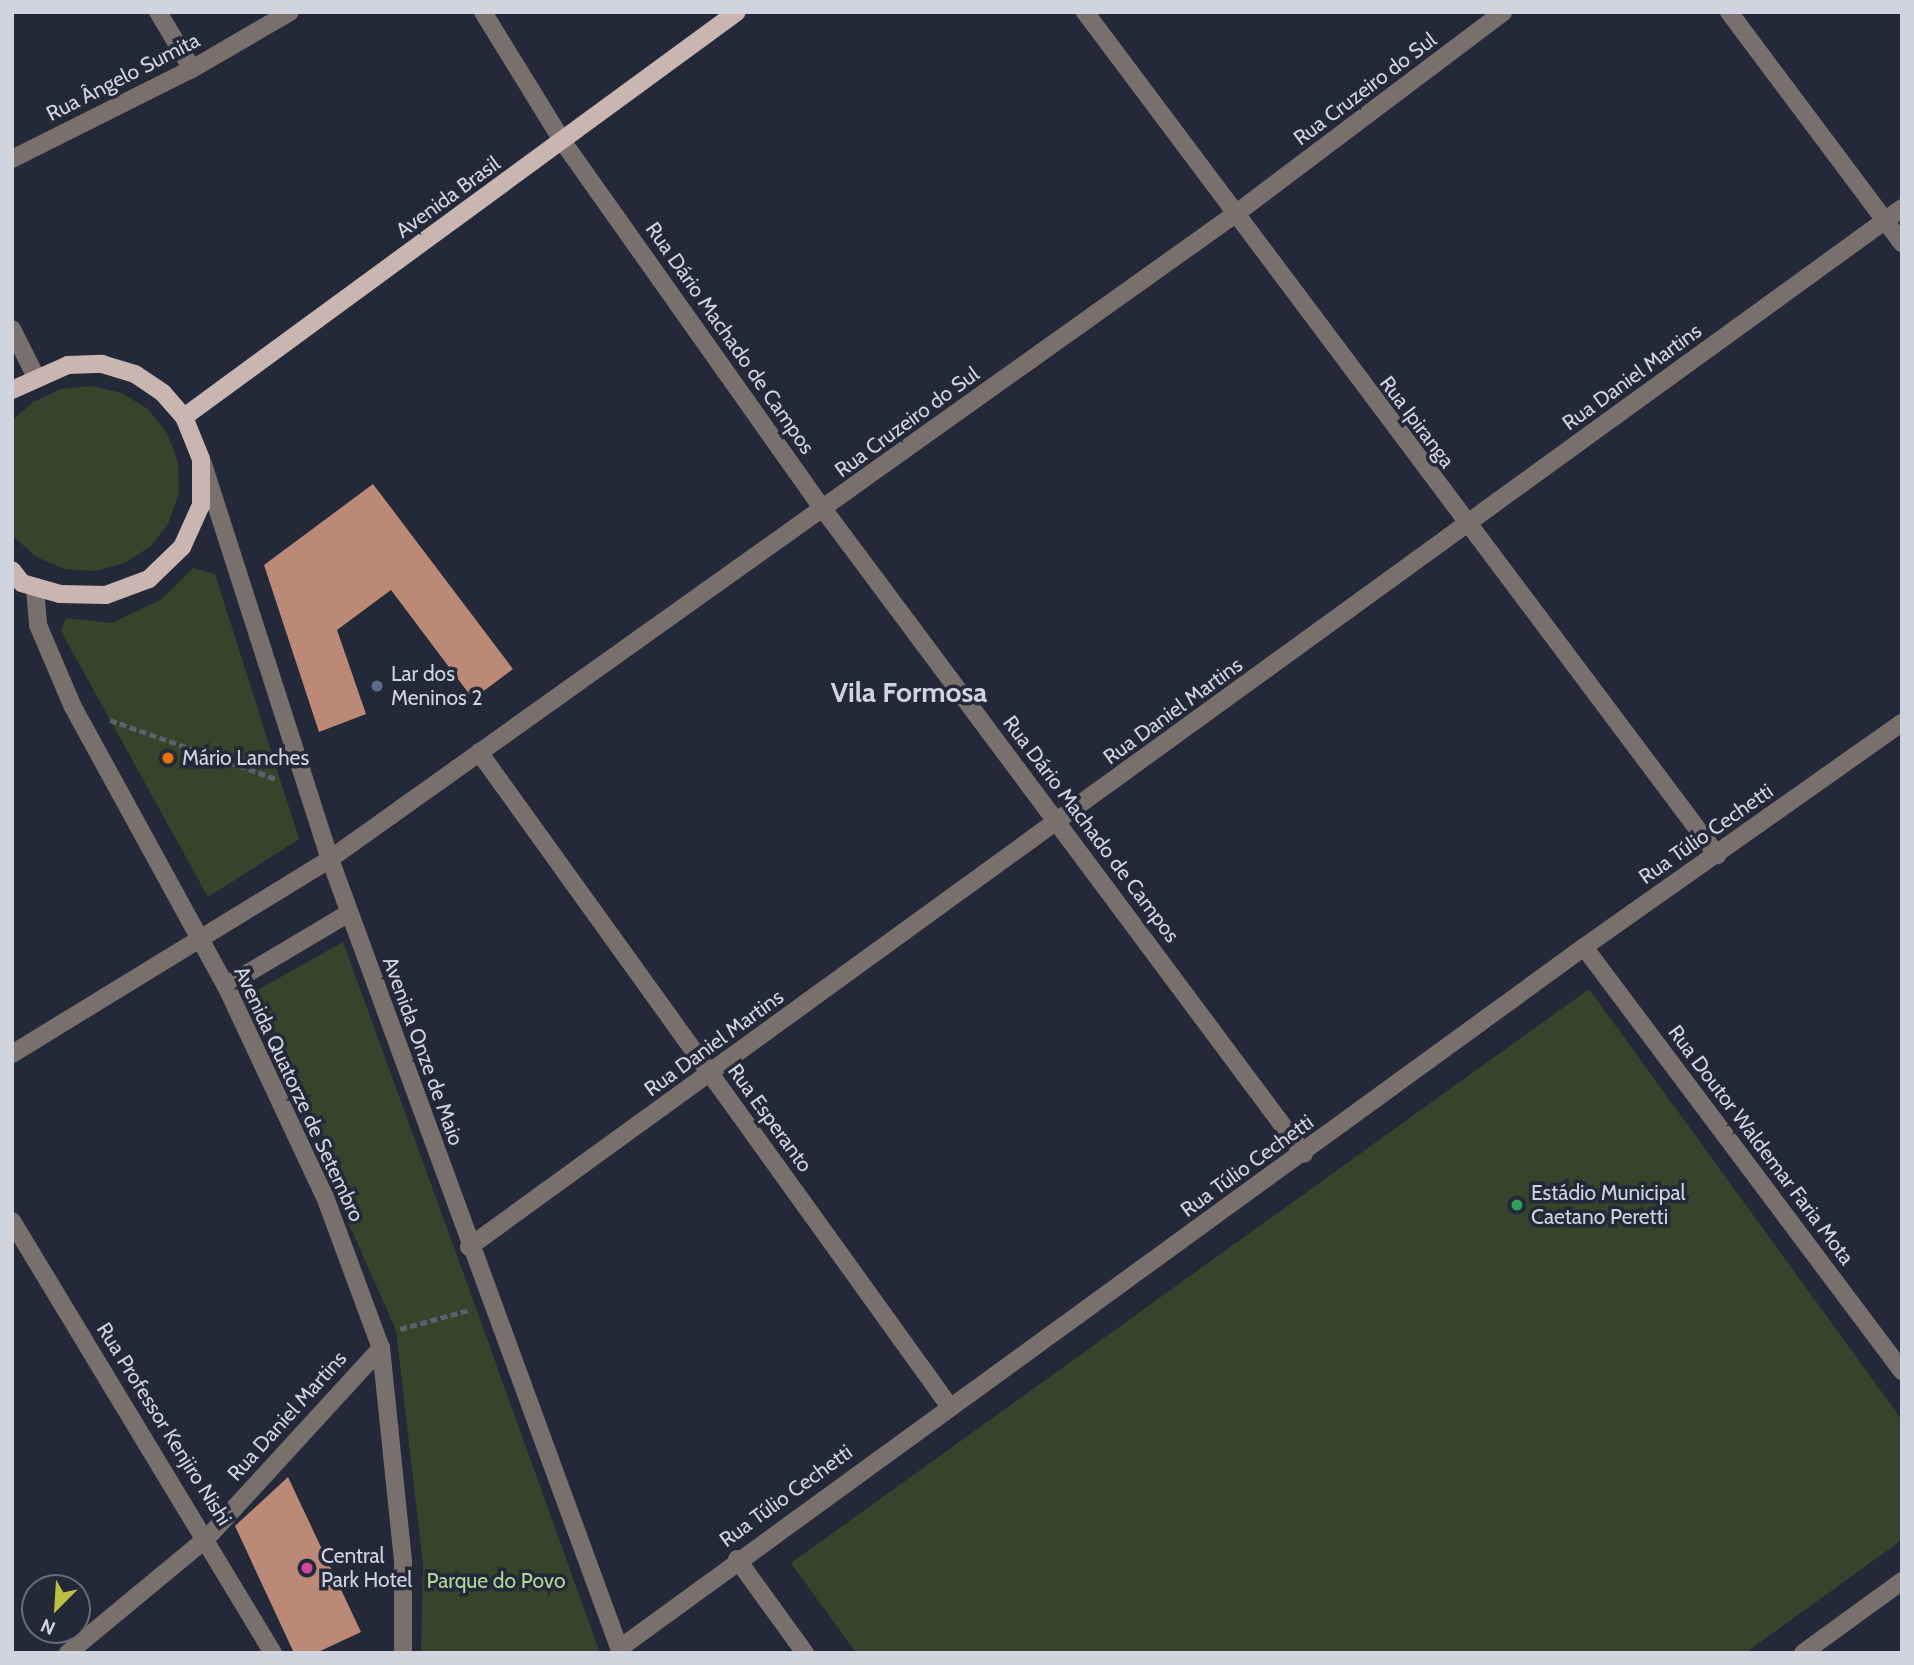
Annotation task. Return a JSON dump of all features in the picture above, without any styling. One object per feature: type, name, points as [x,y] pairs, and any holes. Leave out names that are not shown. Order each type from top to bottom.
[{"type":"main road","name":"Avenida Brasil","points":[[184,417],[737,12]]},
{"type":"main road","points":[[12,390],[35,375],[68,365],[102,364],[135,374],[163,393],[184,417],[201,459],[201,505],[183,547],[149,579],[106,595],[20,582]]},
{"type":"street","points":[[158,12],[192,69]]},
{"type":"street","name":"Rua Ângelo Sumita","points":[[12,159],[192,69],[290,12]]},
{"type":"street","name":"Rua Dário Machado de Campos","points":[[483,12],[563,142],[824,510],[1304,1154]]},
{"type":"street","name":"Rua Ipiranga","points":[[1085,12],[1467,526],[1717,855]]},
{"type":"street","name":"Rua Cruzeiro do Sul","points":[[12,1054],[330,859],[824,510],[1234,215],[1503,12]]},
{"type":"street","points":[[1729,12],[1902,243]]},
{"type":"street","name":"Rua Daniel Martins","points":[[470,1247],[1058,823],[1902,208]]},
{"type":"street","points":[[12,329],[35,375]]},
{"type":"street","name":"Avenida Onze de Maio","points":[[201,459],[330,859],[470,1247],[620,1650]]},
{"type":"street","name":"Avenida Quatorze de Setembro","points":[[20,582],[73,707],[226,986],[325,1197],[381,1348],[403,1562],[403,1653]]},
{"type":"street","name":"Rua Túlio Cechetti","points":[[620,1650],[737,1559],[1304,1154],[1584,947],[1902,723]]},
{"type":"street","name":"Rua Esperanto","points":[[480,752],[950,1407]]},
{"type":"street","points":[[226,986],[349,913]]},
{"type":"street","name":"Rua Doutor Waldemar Faria Mota","points":[[1584,947],[1902,1371]]},
{"type":"street","name":"Rua Professor Kenjiro Nishi","points":[[12,1222],[207,1538],[273,1653]]},
{"type":"street","name":"Rua Daniel Martins","points":[[68,1653],[207,1538],[381,1348]]},
{"type":"street","points":[[737,1559],[805,1653]]},
{"type":"street","points":[[1803,1653],[1902,1581]]},
{"type":"path","points":[[73,707],[307,790]]},
{"type":"path","points":[[396,1330],[491,1303]]},
{"type":"green space","points":[[92,386],[122,393],[148,409],[167,433],[178,462],[179,493],[169,522],[151,546],[125,563],[96,571],[65,569],[36,557],[12,535],[12,421],[33,402],[61,389]]},
{"type":"green space","points":[[193,568],[215,574],[299,839],[208,897],[61,631],[66,618],[112,623],[162,599]]},
{"type":"green space","name":"Parque do Povo","points":[[343,942],[600,1653],[421,1653],[423,1565],[396,1330],[247,996]]},
{"type":"green space","name":"Estádio Municipal Caetano Peretti","points":[[1589,989],[1902,1420],[1902,1540],[1745,1653],[856,1653],[791,1563]]},
{"type":"building","points":[[373,484],[513,669],[473,699],[391,590],[337,630],[366,714],[319,732],[264,565]]},
{"type":"building","points":[[288,1477],[361,1632],[316,1653],[294,1653],[235,1526]]},
{"type":"place","name":"Lar dos Meninos 2","points":[[377,686]]},
{"type":"place","name":"Mário Lanches","points":[[168,758]]},
{"type":"place","name":"Estádio Municipal Caetano Peretti","points":[[1517,1205]]},
{"type":"place","name":"Central Park Hotel","points":[[307,1568]]},
{"type":"district","name":"Vila Formosa","points":[[909,692]]}]
